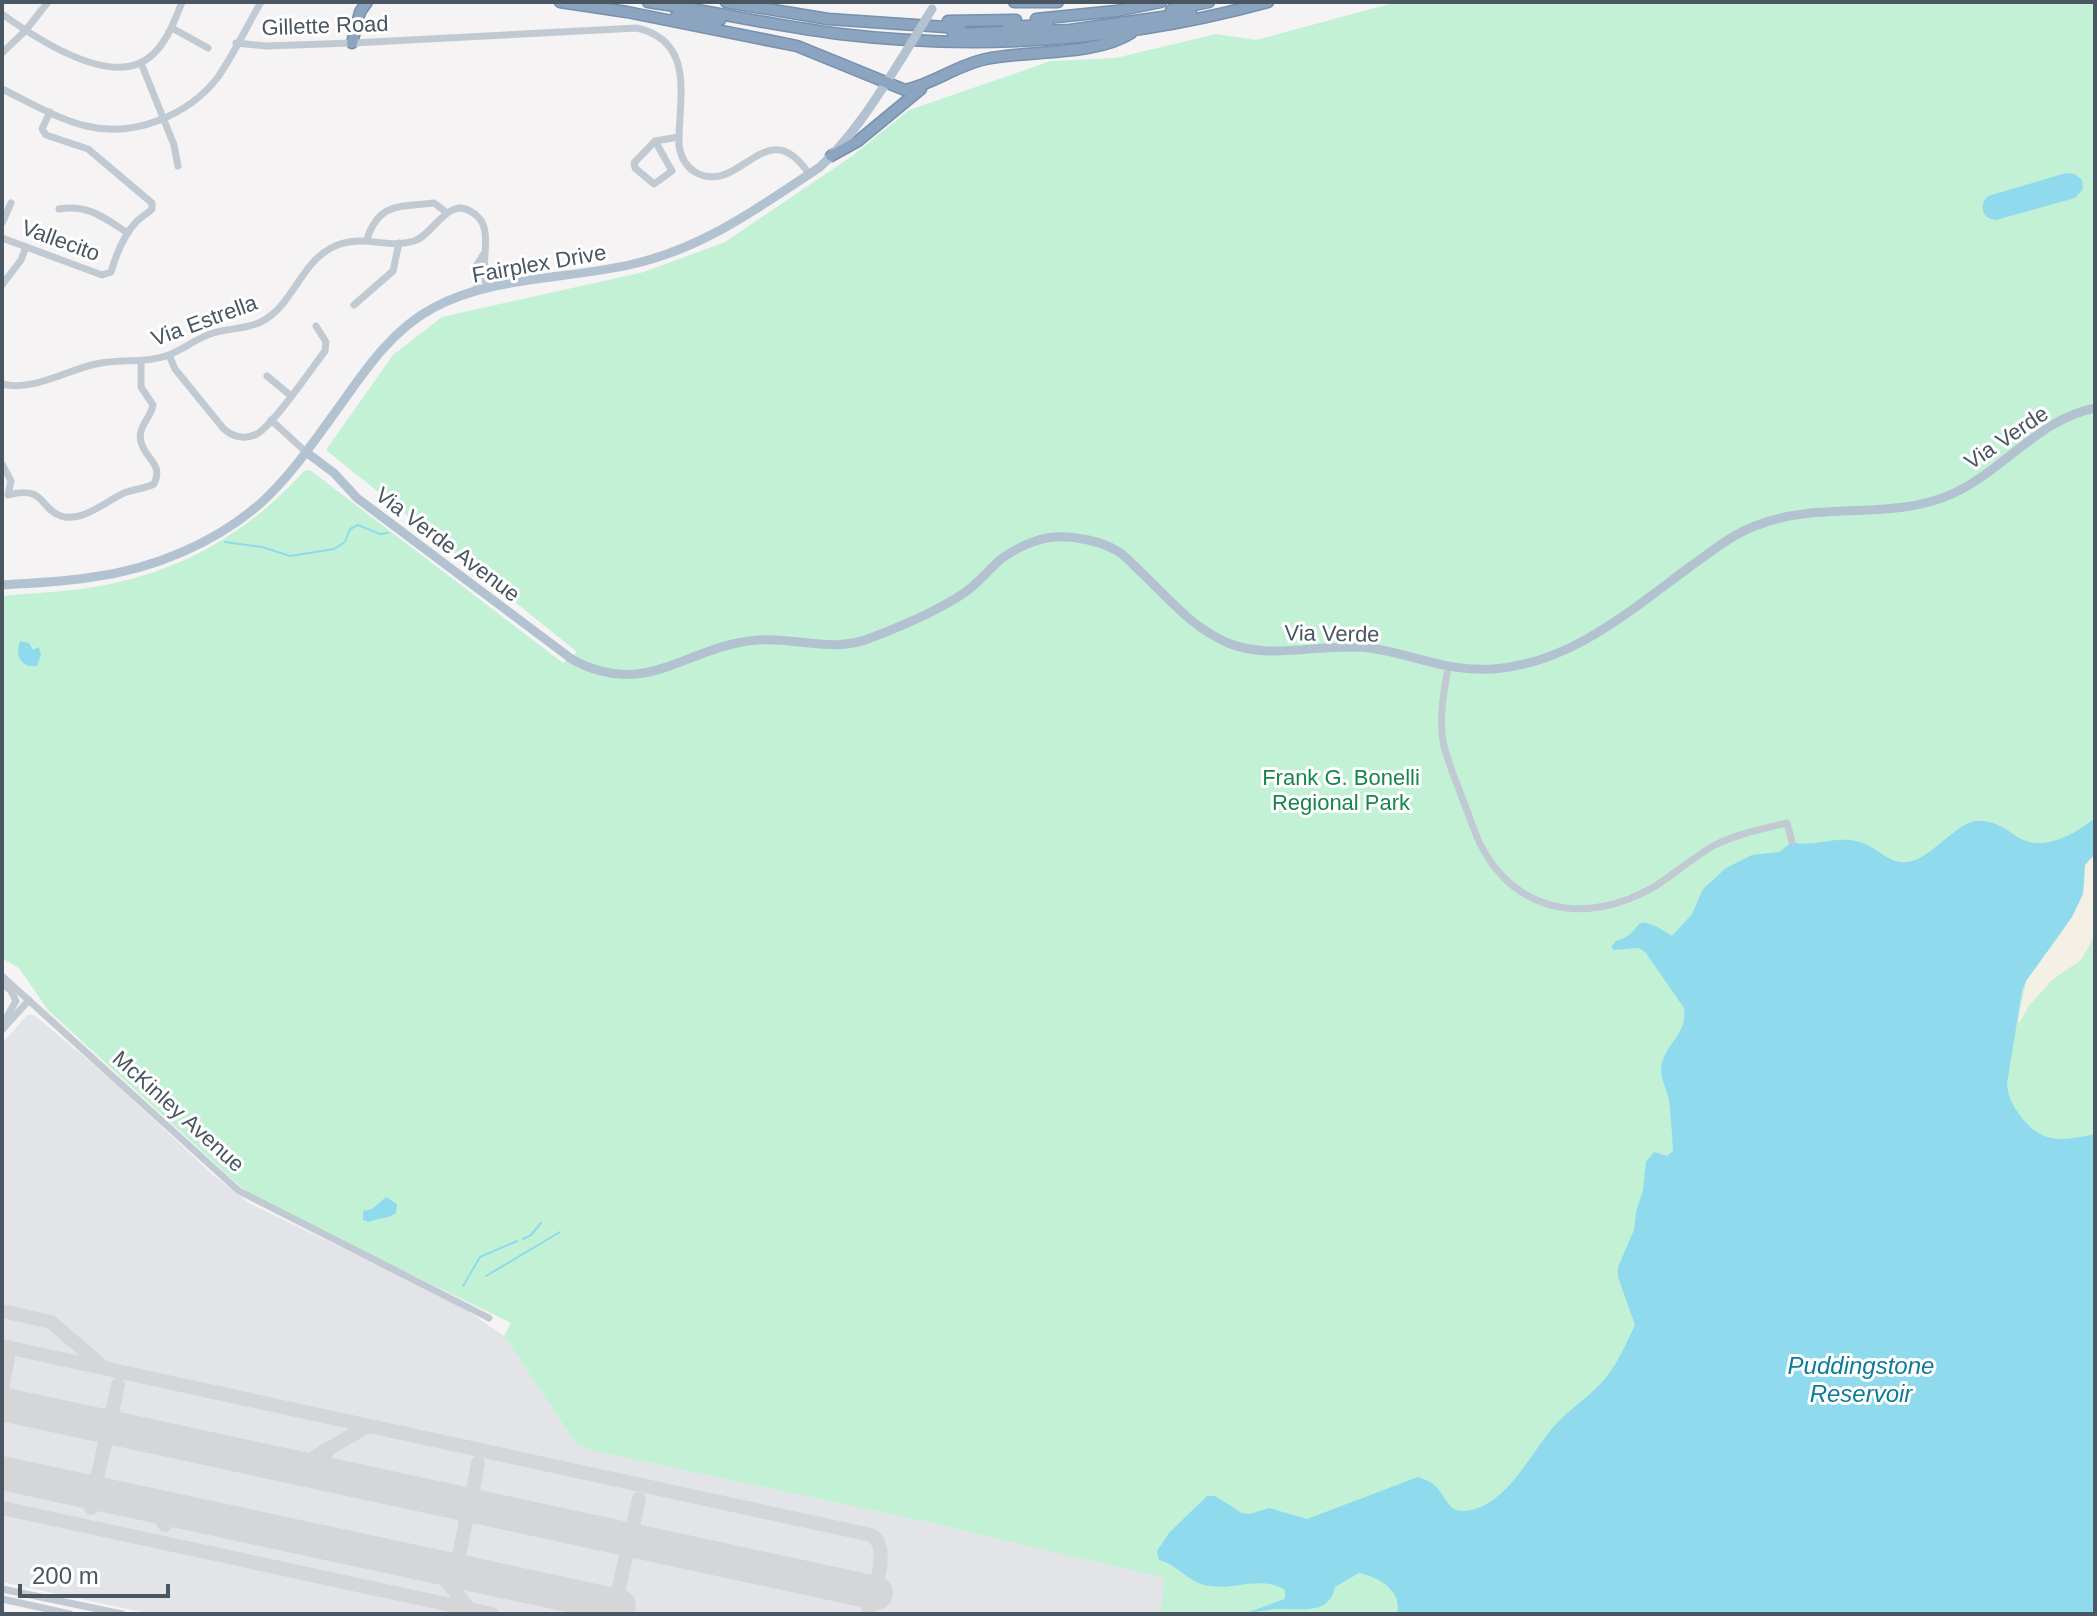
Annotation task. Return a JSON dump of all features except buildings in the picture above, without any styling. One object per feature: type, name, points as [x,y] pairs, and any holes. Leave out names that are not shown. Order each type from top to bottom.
[{"type":"highway","points":[[352,43],[356,2]]},
{"type":"highway","points":[[352,43],[360,12],[367,2]]},
{"type":"highway","points":[[560,2],[797,46],[905,90],[985,59],[1119,41],[1136,30]]},
{"type":"highway","points":[[648,2],[860,36],[950,41],[1025,41],[1136,30],[1268,2]]},
{"type":"highway","points":[[726,2],[869,24],[971,29],[1089,22],[1209,2]]},
{"type":"highway","points":[[761,2],[880,18],[978,22],[1067,17],[1161,2]]},
{"type":"highway","points":[[1014,2],[1058,2]]},
{"type":"highway","points":[[716,13],[731,10],[825,26],[890,32],[1028,33],[1159,19],[1241,2]]},
{"type":"highway","points":[[627,12],[789,26]]},
{"type":"highway","points":[[831,156],[858,141],[891,111],[942,74]]},
{"type":"main road","name":"Fairplex Drive","points":[[2,585],[93,577],[138,568],[178,553],[238,521],[261,502],[306,452],[370,364],[396,335],[431,309],[482,289],[600,272],[667,254],[728,227],[831,156],[858,127],[934,6]]},
{"type":"main road","name":"Via Verde","points":[[573,660],[600,672],[629,675],[663,670],[726,647],[753,641],[775,640],[825,646],[860,642],[962,595],[1001,559],[1029,544],[1052,537],[1084,539],[1119,552],[1204,632],[1235,646],[1269,650],[1368,648],[1448,667],[1495,669],[1554,656],[1586,640],[1725,542],[1754,526],[1808,514],[1900,508],[1950,494],[1988,474],[2042,431],[2075,414],[2095,408]]},
{"type":"main road","name":"Via Verde Avenue","points":[[306,452],[334,473],[357,498],[573,660]]},
{"type":"street","points":[[2,53],[48,2]]},
{"type":"street","points":[[2,14],[25,31],[88,63],[115,67],[141,63],[159,48],[172,28],[182,2]]},
{"type":"street","points":[[2,89],[90,127],[140,127],[164,119],[202,94],[217,77],[261,2]]},
{"type":"street","points":[[172,28],[208,48]]},
{"type":"street","name":"Gillette Road","points":[[236,43],[266,46],[625,28],[649,31],[666,41],[680,67],[679,137],[681,155],[691,169],[706,176],[723,176],[760,153],[772,150],[795,156],[809,174]]},
{"type":"street","points":[[141,63],[174,145],[178,166]]},
{"type":"street","name":"Vallecito","points":[[2,238],[102,275],[111,272],[116,253],[128,233],[152,209],[152,203],[88,149],[46,135],[42,129],[50,112]]},
{"type":"street","points":[[655,141],[672,171],[654,184],[635,168],[634,163],[655,141],[679,137]]},
{"type":"street","points":[[2,223],[11,203]]},
{"type":"street","points":[[367,239],[380,212],[389,209],[434,203],[446,212],[467,211],[481,220],[487,236],[479,270],[482,289]]},
{"type":"street","points":[[59,209],[77,206],[92,211],[128,233]]},
{"type":"street","points":[[354,305],[393,271],[399,243],[420,239],[446,212]]},
{"type":"street","name":"Via Estrella","points":[[2,384],[24,385],[115,361],[141,361],[169,355],[211,334],[262,322],[282,305],[311,263],[322,253],[347,241],[367,239],[399,243]]},
{"type":"street","points":[[2,285],[21,260],[26,247]]},
{"type":"street","points":[[169,355],[175,369],[229,433],[246,437],[254,435],[271,420],[325,351],[326,342],[316,326]]},
{"type":"street","points":[[2,464],[11,481],[8,495],[21,491],[37,495],[52,511],[67,517],[77,517],[121,494],[154,484],[158,472],[156,465],[140,442],[142,427],[151,415],[153,405],[141,387],[141,361]]},
{"type":"street","points":[[267,376],[291,396]]},
{"type":"street","points":[[271,420],[306,452]]},
{"type":"street","points":[[1448,667],[1442,713],[1444,746],[1477,838],[1504,879],[1528,897],[1559,908],[1600,907],[1625,901],[1656,886],[1715,845],[1746,832],[1787,823],[1792,842]]},
{"type":"street","points":[[2,976],[29,1000],[2,1028]]},
{"type":"street","points":[[2,983],[16,1001],[2,1028]]},
{"type":"street","name":"McKinley Avenue","points":[[29,1000],[239,1191],[489,1318]]},
{"type":"street","points":[[2,1589],[122,1614]]},
{"type":"street","points":[[2,1599],[70,1614]]},
{"type":"shaded area","points":[[27,1015],[34,1015],[112,1080],[213,1175],[249,1203],[456,1303],[504,1336],[575,1442],[590,1450],[927,1522],[1166,1578],[1160,1614],[151,1614],[2,1582],[2,1044]]},
{"type":"green space","name":"Frank G. Bonelli Regional Park","points":[[1397,2],[2095,2],[2095,1614],[1160,1614],[1165,1578],[927,1522],[590,1450],[575,1442],[504,1336],[511,1323],[275,1208],[243,1189],[48,1010],[19,968],[2,958],[2,596],[125,581],[182,561],[235,532],[283,493],[304,471],[310,470],[563,663],[577,652],[326,450],[393,355],[442,317],[644,272],[725,242],[852,156],[909,110],[1051,61],[1116,58],[1216,34],[1256,40]]},
{"type":"sand","points":[[2095,854],[2095,935],[2081,960],[2052,980],[2028,1007],[2020,1022],[2026,981],[2064,929],[2084,887],[2085,865]]},
{"type":"water","points":[[2066,173],[2075,174],[2082,180],[2083,189],[2075,198],[1996,220],[1987,217],[1983,211],[1988,196]]},
{"type":"water","points":[[20,641],[29,643],[33,650],[39,647],[41,654],[37,666],[26,665],[20,660]]},
{"type":"water","name":"Puddingstone Reservoir","points":[[2095,818],[2095,854],[2085,865],[2083,894],[2072,917],[2022,991],[2007,1084],[2014,1107],[2035,1131],[2062,1139],[2095,1134],[2095,1614],[1397,1614],[1396,1598],[1388,1586],[1359,1573],[1335,1587],[1327,1603],[1321,1606],[1243,1614],[1285,1599],[1285,1590],[1258,1583],[1220,1587],[1203,1585],[1159,1560],[1157,1551],[1169,1533],[1207,1496],[1215,1496],[1242,1513],[1250,1514],[1269,1508],[1307,1519],[1418,1477],[1434,1485],[1454,1509],[1465,1511],[1481,1507],[1507,1487],[1550,1431],[1606,1377],[1635,1325],[1618,1277],[1618,1267],[1634,1230],[1646,1162],[1654,1152],[1667,1156],[1673,1151],[1669,1101],[1661,1071],[1665,1054],[1684,1018],[1684,1008],[1646,953],[1639,948],[1614,950],[1611,947],[1616,941],[1643,923],[1672,936],[1692,914],[1703,889],[1726,868],[1752,855],[1779,852],[1792,842],[1809,844],[1850,840],[1892,860],[1906,862],[1923,856],[1954,832],[1977,821],[1993,823],[2026,841],[2036,843],[2058,840]]},
{"type":"water","points":[[386,1197],[397,1204],[396,1213],[369,1222],[363,1220],[363,1211],[372,1209]]},
{"type":"waterway","points":[[225,542],[262,547],[290,556],[334,549],[345,542],[350,529],[358,525],[380,534],[388,533]]},
{"type":"waterway","points":[[523,1239],[541,1223]]},
{"type":"waterway","points":[[486,1276],[560,1232]]},
{"type":"waterway","points":[[463,1286],[480,1257],[517,1241]]},
{"type":"taxiway","points":[[2,1311],[51,1322],[102,1366]]},
{"type":"taxiway","points":[[2,1346],[871,1535],[877,1541],[881,1560],[868,1614]]},
{"type":"taxiway","points":[[2,1388],[8,1358]]},
{"type":"taxiway","points":[[112,1412],[118,1385]]},
{"type":"taxiway","points":[[2,1388],[6,1400],[14,1407]]},
{"type":"taxiway","points":[[95,1425],[112,1412],[115,1423],[123,1431]]},
{"type":"taxiway","points":[[97,1425],[105,1443],[121,1430]]},
{"type":"taxiway","points":[[328,1449],[368,1426]]},
{"type":"taxiway","points":[[97,1479],[105,1443]]},
{"type":"taxiway","points":[[287,1466],[303,1465],[328,1449],[326,1466],[337,1477]]},
{"type":"taxiway","points":[[473,1490],[478,1463]]},
{"type":"taxiway","points":[[97,1479],[100,1489],[109,1497],[99,1499],[91,1508],[88,1499],[79,1490],[89,1487],[97,1479]]},
{"type":"taxiway","points":[[453,1502],[466,1498],[473,1490],[477,1503],[488,1509]]},
{"type":"taxiway","points":[[633,1525],[639,1499]]},
{"type":"taxiway","points":[[453,1502],[463,1509],[466,1521],[473,1513],[488,1509]]},
{"type":"taxiway","points":[[143,1504],[157,1513],[165,1525],[168,1514],[177,1511]]},
{"type":"taxiway","points":[[2,1508],[492,1614]]},
{"type":"taxiway","points":[[459,1556],[466,1521]]},
{"type":"taxiway","points":[[633,1525],[636,1536],[643,1543],[632,1547],[626,1556],[623,1544],[614,1536],[626,1533],[633,1525]]},
{"type":"taxiway","points":[[432,1566],[451,1564],[459,1556],[461,1565],[473,1575]]},
{"type":"taxiway","points":[[613,1614],[626,1556]]},
{"type":"taxiway","points":[[435,1567],[469,1609]]},
{"type":"runway","points":[[2,1404],[876,1593]]},
{"type":"runway","points":[[2,1473],[619,1606]]}]
